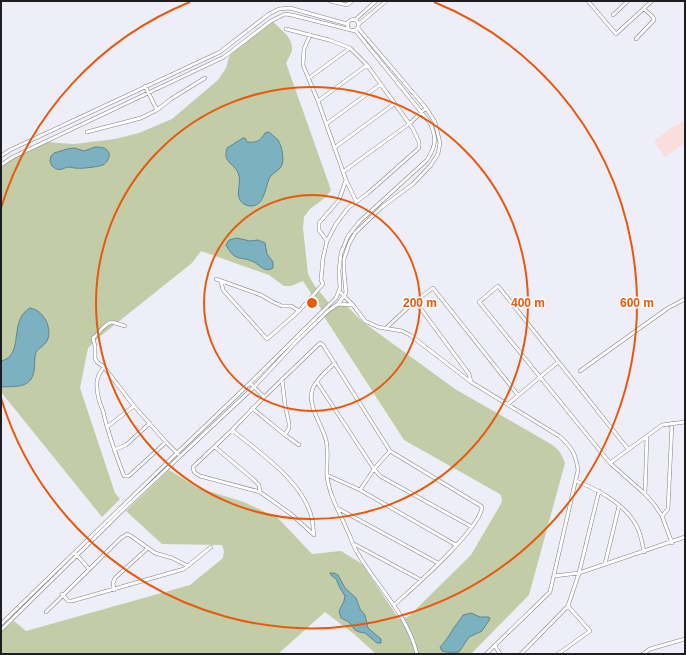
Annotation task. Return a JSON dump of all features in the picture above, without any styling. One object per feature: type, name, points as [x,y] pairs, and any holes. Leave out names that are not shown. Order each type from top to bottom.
[{"type":"street","points":[[330,1],[347,5],[352,1]]},
{"type":"street","points":[[348,24],[352,19],[356,20],[376,1]]},
{"type":"street","points":[[353,30],[386,1]]},
{"type":"street","points":[[588,1],[616,34],[652,1]]},
{"type":"street","points":[[613,15],[628,1]]},
{"type":"street","points":[[1,156],[10,150],[220,52],[269,14],[279,9],[290,8],[348,24],[348,27],[353,30],[422,112],[435,133],[435,142],[432,152],[427,160],[360,220],[348,236],[339,262],[340,292],[336,298],[1,624]]},
{"type":"street","points":[[636,39],[654,20],[653,17],[644,9]]},
{"type":"street","points":[[1,165],[13,157],[224,57],[271,21],[285,14],[292,14],[353,30]]},
{"type":"street","points":[[1,630],[125,508],[254,387],[296,342],[328,311],[338,304],[344,296],[346,288],[344,259],[348,244],[355,233],[382,207],[413,184],[431,165],[438,154],[440,143],[439,131],[436,122],[358,26],[356,20]]},
{"type":"street","points":[[221,281],[223,290],[267,339],[314,295],[322,284],[323,258],[327,241],[336,224],[348,208],[367,194],[418,148],[419,142],[409,124],[381,84],[350,48],[286,29]]},
{"type":"street","points":[[310,35],[304,49],[303,66],[318,101],[346,180],[356,201]]},
{"type":"street","points":[[309,78],[350,48]]},
{"type":"street","points":[[318,101],[366,65]]},
{"type":"street","points":[[87,132],[141,118],[157,110],[205,78]]},
{"type":"street","points":[[326,124],[381,84]]},
{"type":"street","points":[[145,86],[157,110]]},
{"type":"street","points":[[334,148],[394,104]]},
{"type":"street","points":[[344,171],[409,124],[426,108]]},
{"type":"street","points":[[327,241],[320,230],[319,223],[339,200],[346,180]]},
{"type":"street","points":[[216,279],[261,295],[282,306],[291,306],[298,310]]},
{"type":"street","points":[[628,449],[498,286],[479,302],[610,463],[654,504],[662,516],[672,543]]},
{"type":"street","points":[[386,328],[415,301],[433,288],[518,395]]},
{"type":"street","points":[[340,292],[353,305],[365,321],[386,328],[402,331],[410,335],[471,382],[559,436],[574,450],[578,470],[550,592],[486,654]]},
{"type":"street","points":[[580,371],[668,308],[685,300]]},
{"type":"street","points":[[415,301],[469,374],[471,382]]},
{"type":"street","points":[[338,304],[353,305]]},
{"type":"street","points":[[125,326],[115,322],[109,323],[93,338],[95,358],[104,367],[134,406],[166,442],[181,456]]},
{"type":"street","points":[[232,430],[289,479],[306,504],[312,518],[314,535],[291,514],[260,492],[200,476],[194,472],[193,467],[318,344],[323,345],[390,451],[481,506],[482,510],[472,527],[456,546],[394,605]]},
{"type":"street","points":[[508,404],[558,362]]},
{"type":"street","points":[[335,363],[312,388],[311,400],[326,439],[328,452],[327,475],[329,489],[357,552],[409,629],[417,654]]},
{"type":"street","points":[[104,367],[100,372],[96,387],[114,450],[124,476],[127,477],[166,442]]},
{"type":"street","points":[[282,380],[289,423],[289,428],[285,436]]},
{"type":"street","points":[[317,382],[374,470],[380,476],[472,527]]},
{"type":"street","points":[[250,383],[264,397]]},
{"type":"street","points":[[107,427],[134,406]]},
{"type":"street","points":[[252,408],[285,436],[299,445]]},
{"type":"street","points":[[610,463],[662,425],[685,422]]},
{"type":"street","points":[[114,450],[126,445],[150,423]]},
{"type":"street","points":[[662,516],[668,510],[672,423]]},
{"type":"street","points":[[645,494],[647,436]]},
{"type":"street","points":[[214,447],[253,479],[259,485],[260,492]]},
{"type":"street","points":[[360,490],[390,451]]},
{"type":"street","points":[[327,475],[360,490],[456,546]]},
{"type":"street","points":[[576,481],[599,491],[627,513],[636,524],[642,539],[644,552]]},
{"type":"street","points":[[521,654],[568,606],[579,573],[599,491]]},
{"type":"street","points":[[605,564],[619,506]]},
{"type":"street","points":[[337,508],[438,563]]},
{"type":"street","points":[[46,612],[62,594],[127,534],[155,553],[172,558],[188,566]]},
{"type":"street","points":[[554,576],[579,573],[672,543],[685,537]]},
{"type":"street","points":[[353,544],[421,580]]},
{"type":"street","points":[[62,594],[68,601],[114,590],[184,569],[211,547]]},
{"type":"street","points":[[114,590],[115,578],[148,548]]},
{"type":"street","points":[[74,553],[89,569]]},
{"type":"street","points":[[558,654],[590,631],[568,606]]},
{"type":"street","points":[[643,654],[650,649],[685,639]]},
{"type":"street","points":[[495,646],[500,654]]},
{"type":"street","points":[[650,649],[654,654]]},
{"type":"shaded area","points":[[685,121],[685,143],[665,157],[654,141],[671,128]]},
{"type":"green space","points":[[272,21],[285,33],[292,45],[291,52],[286,63],[331,190],[326,197],[310,209],[304,217],[303,228],[308,274],[314,285],[334,309],[338,306],[344,305],[363,322],[455,389],[552,445],[559,451],[563,458],[565,463],[529,595],[471,654],[376,654],[354,634],[325,612],[278,654],[1,654],[1,632],[14,621],[26,631],[190,585],[223,558],[224,551],[222,545],[162,544],[126,511],[169,470],[198,488],[244,502],[278,518],[312,554],[341,551],[362,564],[399,619],[408,617],[471,555],[502,502],[501,495],[498,493],[404,440],[325,318],[320,307],[303,281],[291,286],[284,286],[269,275],[201,251],[192,263],[98,338],[88,348],[80,388],[115,493],[120,499],[102,517],[1,392],[1,168],[10,160],[46,142],[74,144],[115,139],[139,133],[172,119],[218,80],[226,68],[230,54]]},
{"type":"water","points":[[269,132],[278,140],[282,150],[283,161],[281,167],[270,177],[264,195],[259,203],[248,206],[240,200],[238,191],[239,176],[235,168],[226,158],[227,148],[243,138],[245,138],[247,142],[256,142],[260,140],[265,133]]},
{"type":"water","points":[[95,147],[104,148],[109,154],[107,161],[103,165],[85,168],[69,167],[59,170],[52,166],[50,161],[51,156],[54,153],[74,148],[84,151]]},
{"type":"water","points":[[237,238],[250,241],[258,240],[265,243],[267,254],[273,262],[273,268],[268,270],[265,269],[254,262],[238,258],[232,254],[226,245],[229,240]]},
{"type":"water","points":[[30,308],[39,312],[43,316],[48,326],[49,336],[47,341],[36,352],[34,371],[30,381],[22,385],[1,387],[1,361],[8,358],[13,352],[20,321],[23,314]]},
{"type":"water","points":[[330,573],[338,575],[345,588],[356,598],[360,609],[365,615],[368,628],[381,639],[381,643],[377,643],[365,633],[355,630],[349,622],[341,618],[339,611],[345,596],[336,579]]},
{"type":"water","points":[[471,613],[480,617],[489,617],[490,619],[482,631],[469,637],[459,652],[442,651],[440,647],[463,615]]}]
